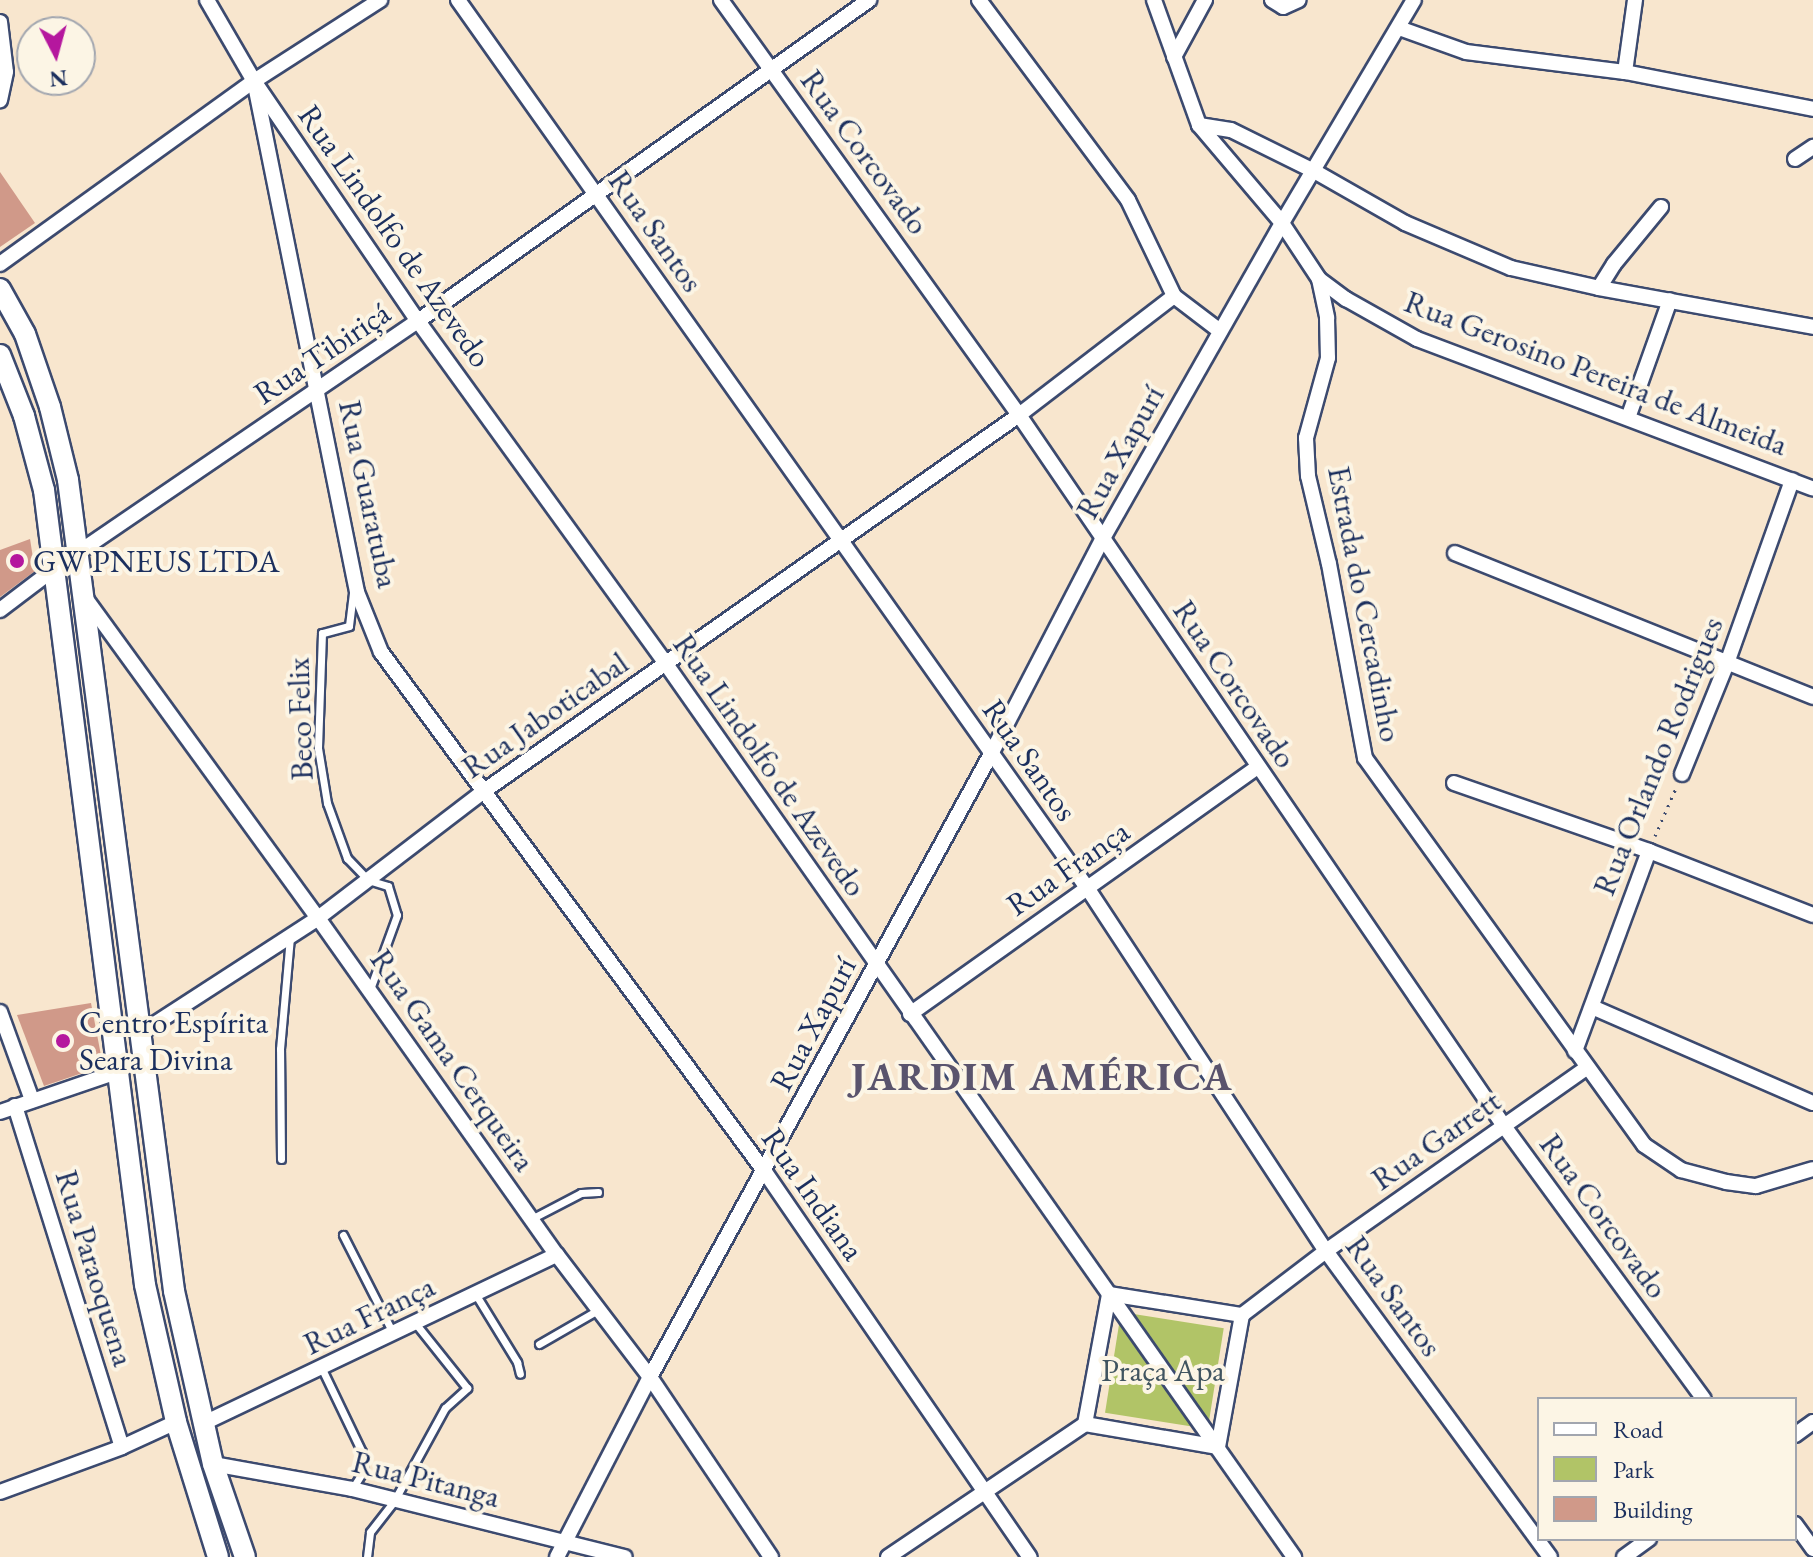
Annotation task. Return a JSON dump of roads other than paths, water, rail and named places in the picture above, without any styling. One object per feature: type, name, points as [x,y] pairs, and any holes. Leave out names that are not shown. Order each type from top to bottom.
[{"type":"main road","points":[[0,289],[25,334],[50,407],[68,480],[86,598],[174,1291],[213,1464],[245,1557]]},
{"type":"main road","points":[[0,355],[24,416],[44,490],[145,1285],[176,1422],[218,1557]]},
{"type":"street","name":"Rua Lindolfo de Azevedo","points":[[207,0],[254,81],[418,321],[666,664],[1294,1557]]},
{"type":"street","points":[[0,264],[254,81],[380,0]]},
{"type":"street","name":"Rua Santos","points":[[458,0],[1088,889],[1326,1251],[1537,1539]]},
{"type":"street","name":"Rua Corcovado","points":[[721,0],[1019,415],[1504,1126],[1703,1397]]},
{"type":"street","name":"Rua Tibiriçá","points":[[0,610],[54,569],[418,321],[869,0]]},
{"type":"street","points":[[979,0],[1128,200],[1174,296],[1220,331]]},
{"type":"street","name":"Estrada do Cercadinho","points":[[1154,0],[1199,125],[1282,223],[1319,279],[1327,318],[1328,358],[1306,438],[1308,476],[1329,564],[1365,758],[1644,1145],[1681,1170],[1756,1186],[1813,1169]]},
{"type":"street","points":[[1174,57],[1205,0]]},
{"type":"street","points":[[1272,0],[1283,7],[1299,0]]},
{"type":"street","name":"Rua Xapurí","points":[[557,1557],[650,1377],[765,1172],[991,754],[1102,540],[1282,223],[1414,0]]},
{"type":"street","points":[[1625,72],[1635,0]]},
{"type":"street","points":[[0,22],[6,72],[0,100]]},
{"type":"street","points":[[1399,28],[1466,52],[1625,72],[1813,109]]},
{"type":"street","name":"Rua Guaratuba","points":[[254,81],[319,389],[355,579],[381,652],[484,791]]},
{"type":"street","points":[[1199,125],[1231,130],[1314,171],[1405,223],[1511,268],[1599,288],[1813,327]]},
{"type":"street","points":[[1795,159],[1813,147]]},
{"type":"street","points":[[1599,288],[1614,264],[1661,207]]},
{"type":"street","name":"Rua Gerosino Pereira de Almeida","points":[[1319,279],[1346,299],[1417,339],[1813,489]]},
{"type":"street","name":"Rua Jaboticabal","points":[[139,1034],[318,918],[484,791],[1019,415],[1174,296]]},
{"type":"street","points":[[1628,418],[1670,300]]},
{"type":"street","name":"Rua Orlando Rodrigues","points":[[1682,774],[1727,663],[1792,480]]},
{"type":"street","points":[[1455,553],[1813,697]]},
{"type":"street","name":"Rua Gama Cerqueira","points":[[86,598],[557,1255],[650,1377],[771,1557]]},
{"type":"street","name":"Rua França","points":[[910,1014],[1258,767]]},
{"type":"street","points":[[1454,783],[1649,851],[1813,915]]},
{"type":"street","name":"Rua Indiana","points":[[484,791],[765,1172],[1030,1557]]},
{"type":"street","name":"Rua Orlando Rodrigues","points":[[1575,1051],[1649,851]]},
{"type":"street","points":[[1592,1007],[1813,1103]]},
{"type":"street","points":[[0,1012],[32,1100]]},
{"type":"street","name":"Rua Garrett","points":[[1242,1315],[1326,1251],[1586,1068]]},
{"type":"street","points":[[0,1112],[120,1071]]},
{"type":"street","name":"Rua Paraoquena","points":[[15,1106],[122,1447]]},
{"type":"street","name":"Rua França","points":[[204,1423],[557,1255]]},
{"type":"street","points":[[888,1557],[1085,1424],[1218,1447],[1242,1315],[1109,1294],[1085,1424]]},
{"type":"street","points":[[0,1492],[122,1447],[176,1422]]},
{"type":"street","name":"Rua Pitanga","points":[[213,1464],[352,1489],[625,1557]]},
{"type":"street","points":[[1797,1527],[1813,1549]]},
{"type":"street","points":[[1624,1557],[1646,1541]]},
{"type":"lane","name":"Beco Felix","points":[[355,579],[349,626],[322,633],[318,748],[327,803],[347,858],[368,880],[388,886],[397,915],[369,990]]},
{"type":"lane","points":[[281,1159],[280,1049],[291,936]]},
{"type":"lane","points":[[531,1219],[581,1193],[598,1192]]},
{"type":"lane","points":[[343,1235],[394,1335]]},
{"type":"lane","points":[[476,1295],[517,1362],[520,1374]]},
{"type":"lane","points":[[539,1344],[600,1309]]},
{"type":"lane","points":[[367,1557],[370,1532],[394,1501],[445,1408],[467,1388],[416,1324]]},
{"type":"lane","points":[[322,1369],[362,1452],[364,1470],[352,1489]]},
{"type":"place","name":"GW PNEUS LTDA","points":[[17,561]]},
{"type":"place","name":"Centro Espírita Seara Divina","points":[[63,1041]]},
{"type":"district","name":"JARDIM AMÉRICA","points":[[1042,1076]]},
{"type":"park label","name":"Praça Apa","points":[[1163,1370]]}]
